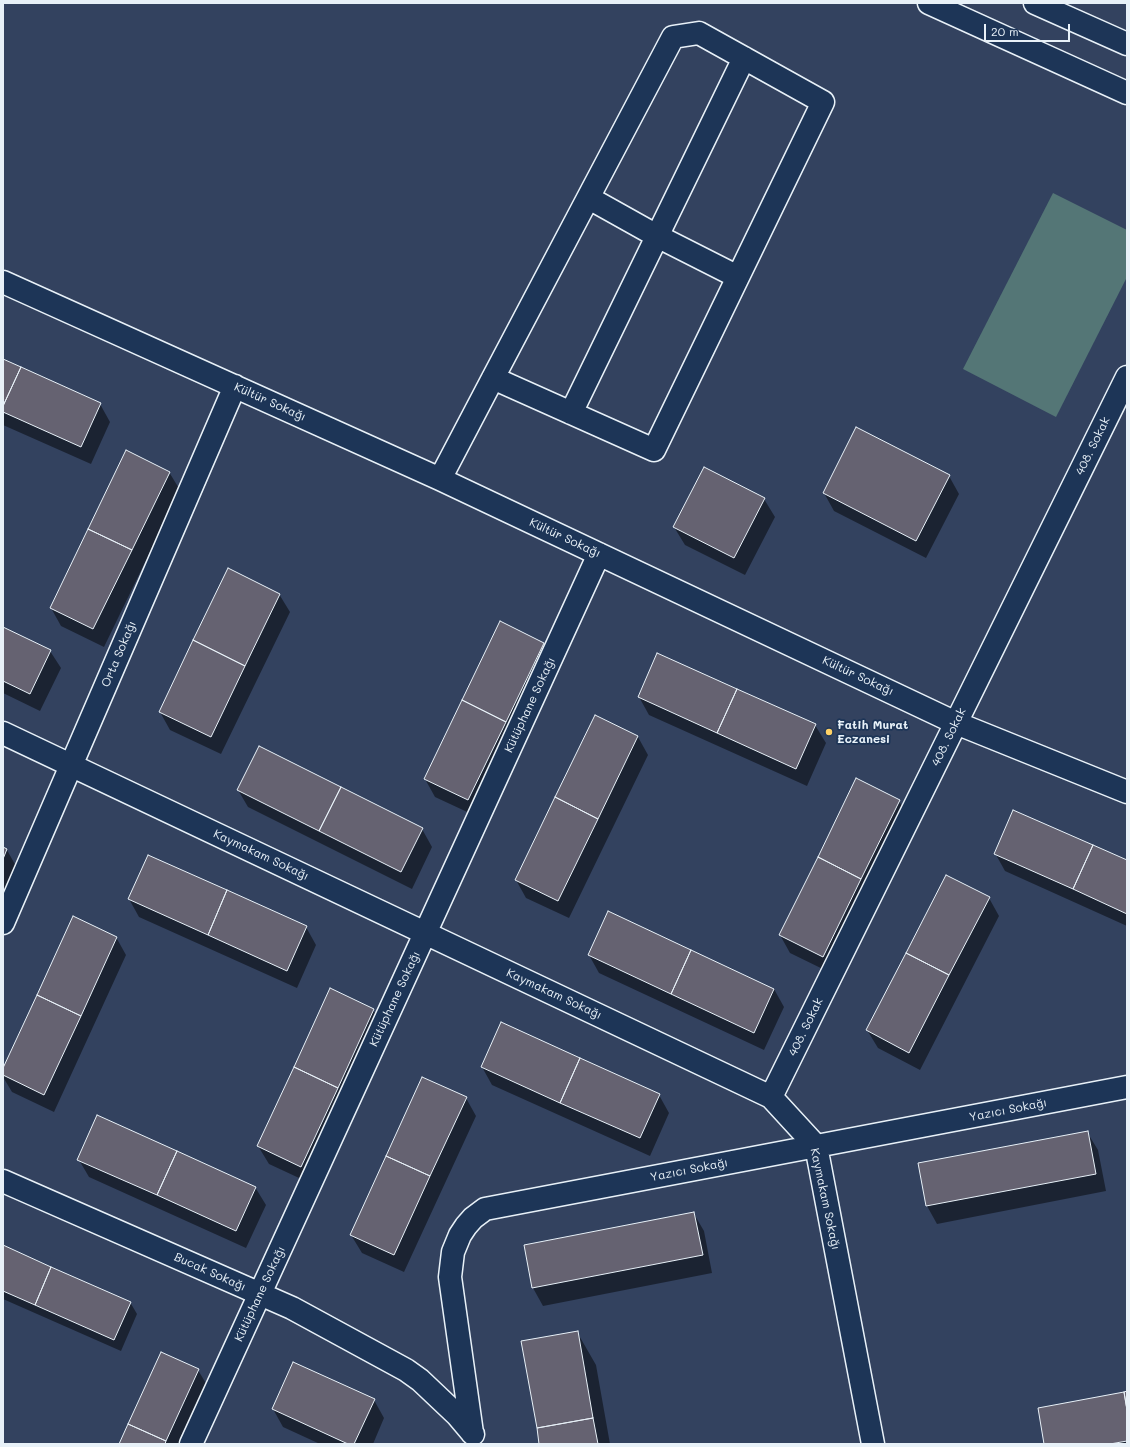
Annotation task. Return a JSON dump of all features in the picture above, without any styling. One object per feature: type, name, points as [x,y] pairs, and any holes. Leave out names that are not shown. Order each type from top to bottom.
[{"type":"street","points":[[929,3],[1127,93]]},
{"type":"street","points":[[1035,3],[1127,44]]},
{"type":"street","points":[[440,479],[493,378],[674,37],[699,34],[823,102],[654,450],[493,378]]},
{"type":"street","points":[[571,413],[744,58]]},
{"type":"street","points":[[589,198],[657,236],[738,277]]},
{"type":"street","name":"Kültür Sokağı","points":[[3,282],[440,479],[956,723],[1127,792]]},
{"type":"street","name":"408. Sokak","points":[[772,1097],[1127,377]]},
{"type":"street","name":"Orta Sokağı","points":[[3,922],[235,386]]},
{"type":"street","name":"Kütüphane Sokağı","points":[[190,1444],[599,554]]},
{"type":"street","name":"Kaymakam Sokağı","points":[[3,733],[772,1097],[816,1146],[873,1444]]},
{"type":"street","name":"Yazıcı Sokağı","points":[[474,1438],[450,1277],[453,1252],[456,1243],[466,1226],[485,1209],[1127,1087]]},
{"type":"street","name":"Bucak Sokağı","points":[[3,1181],[292,1308],[406,1370],[437,1395],[474,1438]]},
{"type":"green space","points":[[1053,193],[1127,230],[1127,277],[1056,417],[963,369]]},
{"type":"building","points":[[3,359],[21,367],[3,406]]},
{"type":"building","points":[[21,367],[101,403],[81,447],[3,412],[3,406]]},
{"type":"building","points":[[856,427],[950,475],[916,541],[823,493]]},
{"type":"building","points":[[126,450],[170,472],[132,550],[88,529]]},
{"type":"building","points":[[704,467],[765,498],[734,558],[673,527]]},
{"type":"building","points":[[88,529],[132,550],[93,629],[50,608]]},
{"type":"building","points":[[228,568],[280,594],[245,666],[193,640]]},
{"type":"building","points":[[500,621],[544,643],[506,722],[462,700]]},
{"type":"building","points":[[3,627],[51,650],[30,694],[3,681]]},
{"type":"building","points":[[193,640],[245,666],[211,737],[159,712]]},
{"type":"building","points":[[657,653],[737,689],[717,733],[638,697]]},
{"type":"building","points":[[737,689],[816,724],[796,769],[717,733]]},
{"type":"building","points":[[462,700],[506,722],[468,800],[424,779]]},
{"type":"building","points":[[595,715],[638,736],[598,819],[555,797]]},
{"type":"building","points":[[259,746],[341,787],[319,831],[237,790]]},
{"type":"building","points":[[856,778],[900,800],[861,879],[818,857]]},
{"type":"building","points":[[341,787],[423,828],[401,872],[319,831]]},
{"type":"building","points":[[555,797],[598,819],[558,901],[515,880]]},
{"type":"building","points":[[1013,810],[1093,845],[1073,889],[994,854]]},
{"type":"building","points":[[1093,845],[1127,860],[1127,914],[1073,889]]},
{"type":"building","points":[[3,847],[7,849],[3,859]]},
{"type":"building","points":[[148,855],[227,890],[208,935],[128,899]]},
{"type":"building","points":[[818,857],[861,879],[823,957],[779,935]]},
{"type":"building","points":[[946,875],[990,897],[949,975],[906,953]]},
{"type":"building","points":[[227,890],[307,926],[287,971],[208,935]]},
{"type":"building","points":[[608,911],[691,950],[671,994],[588,955]]},
{"type":"building","points":[[73,916],[117,937],[81,1016],[37,995]]},
{"type":"building","points":[[691,950],[774,989],[754,1033],[671,994]]},
{"type":"building","points":[[906,953],[949,975],[909,1053],[866,1030]]},
{"type":"building","points":[[330,988],[374,1009],[338,1088],[294,1067]]},
{"type":"building","points":[[37,995],[81,1016],[44,1095],[3,1075],[3,1068]]},
{"type":"building","points":[[501,1022],[580,1058],[560,1103],[481,1067]]},
{"type":"building","points":[[580,1058],[660,1094],[640,1138],[560,1103]]},
{"type":"building","points":[[294,1067],[338,1088],[301,1167],[257,1146]]},
{"type":"building","points":[[422,1077],[467,1097],[430,1176],[386,1156]]},
{"type":"building","points":[[97,1115],[177,1151],[157,1195],[77,1160]]},
{"type":"building","points":[[1088,1131],[1096,1174],[926,1206],[918,1163]]},
{"type":"building","points":[[177,1151],[256,1187],[236,1231],[157,1195]]},
{"type":"building","points":[[386,1156],[430,1176],[394,1255],[350,1235]]},
{"type":"building","points":[[694,1212],[703,1255],[532,1288],[524,1245]]},
{"type":"building","points":[[3,1245],[51,1267],[35,1305],[3,1291]]},
{"type":"building","points":[[51,1267],[131,1302],[114,1340],[35,1305]]},
{"type":"building","points":[[578,1331],[593,1418],[537,1428],[521,1341]]},
{"type":"building","points":[[161,1352],[199,1369],[166,1441],[128,1424]]},
{"type":"building","points":[[293,1362],[375,1399],[354,1444],[348,1444],[272,1409]]},
{"type":"building","points":[[1127,1391],[1127,1410],[1124,1392]]},
{"type":"building","points":[[1124,1392],[1127,1410],[1127,1441],[1110,1444],[1044,1444],[1038,1408]]},
{"type":"building","points":[[593,1418],[598,1444],[539,1444],[537,1428]]},
{"type":"building","points":[[128,1424],[166,1441],[165,1444],[119,1444]]},
{"type":"place","name":"Fatih Murat Eczanesi","points":[[829,732]]}]
